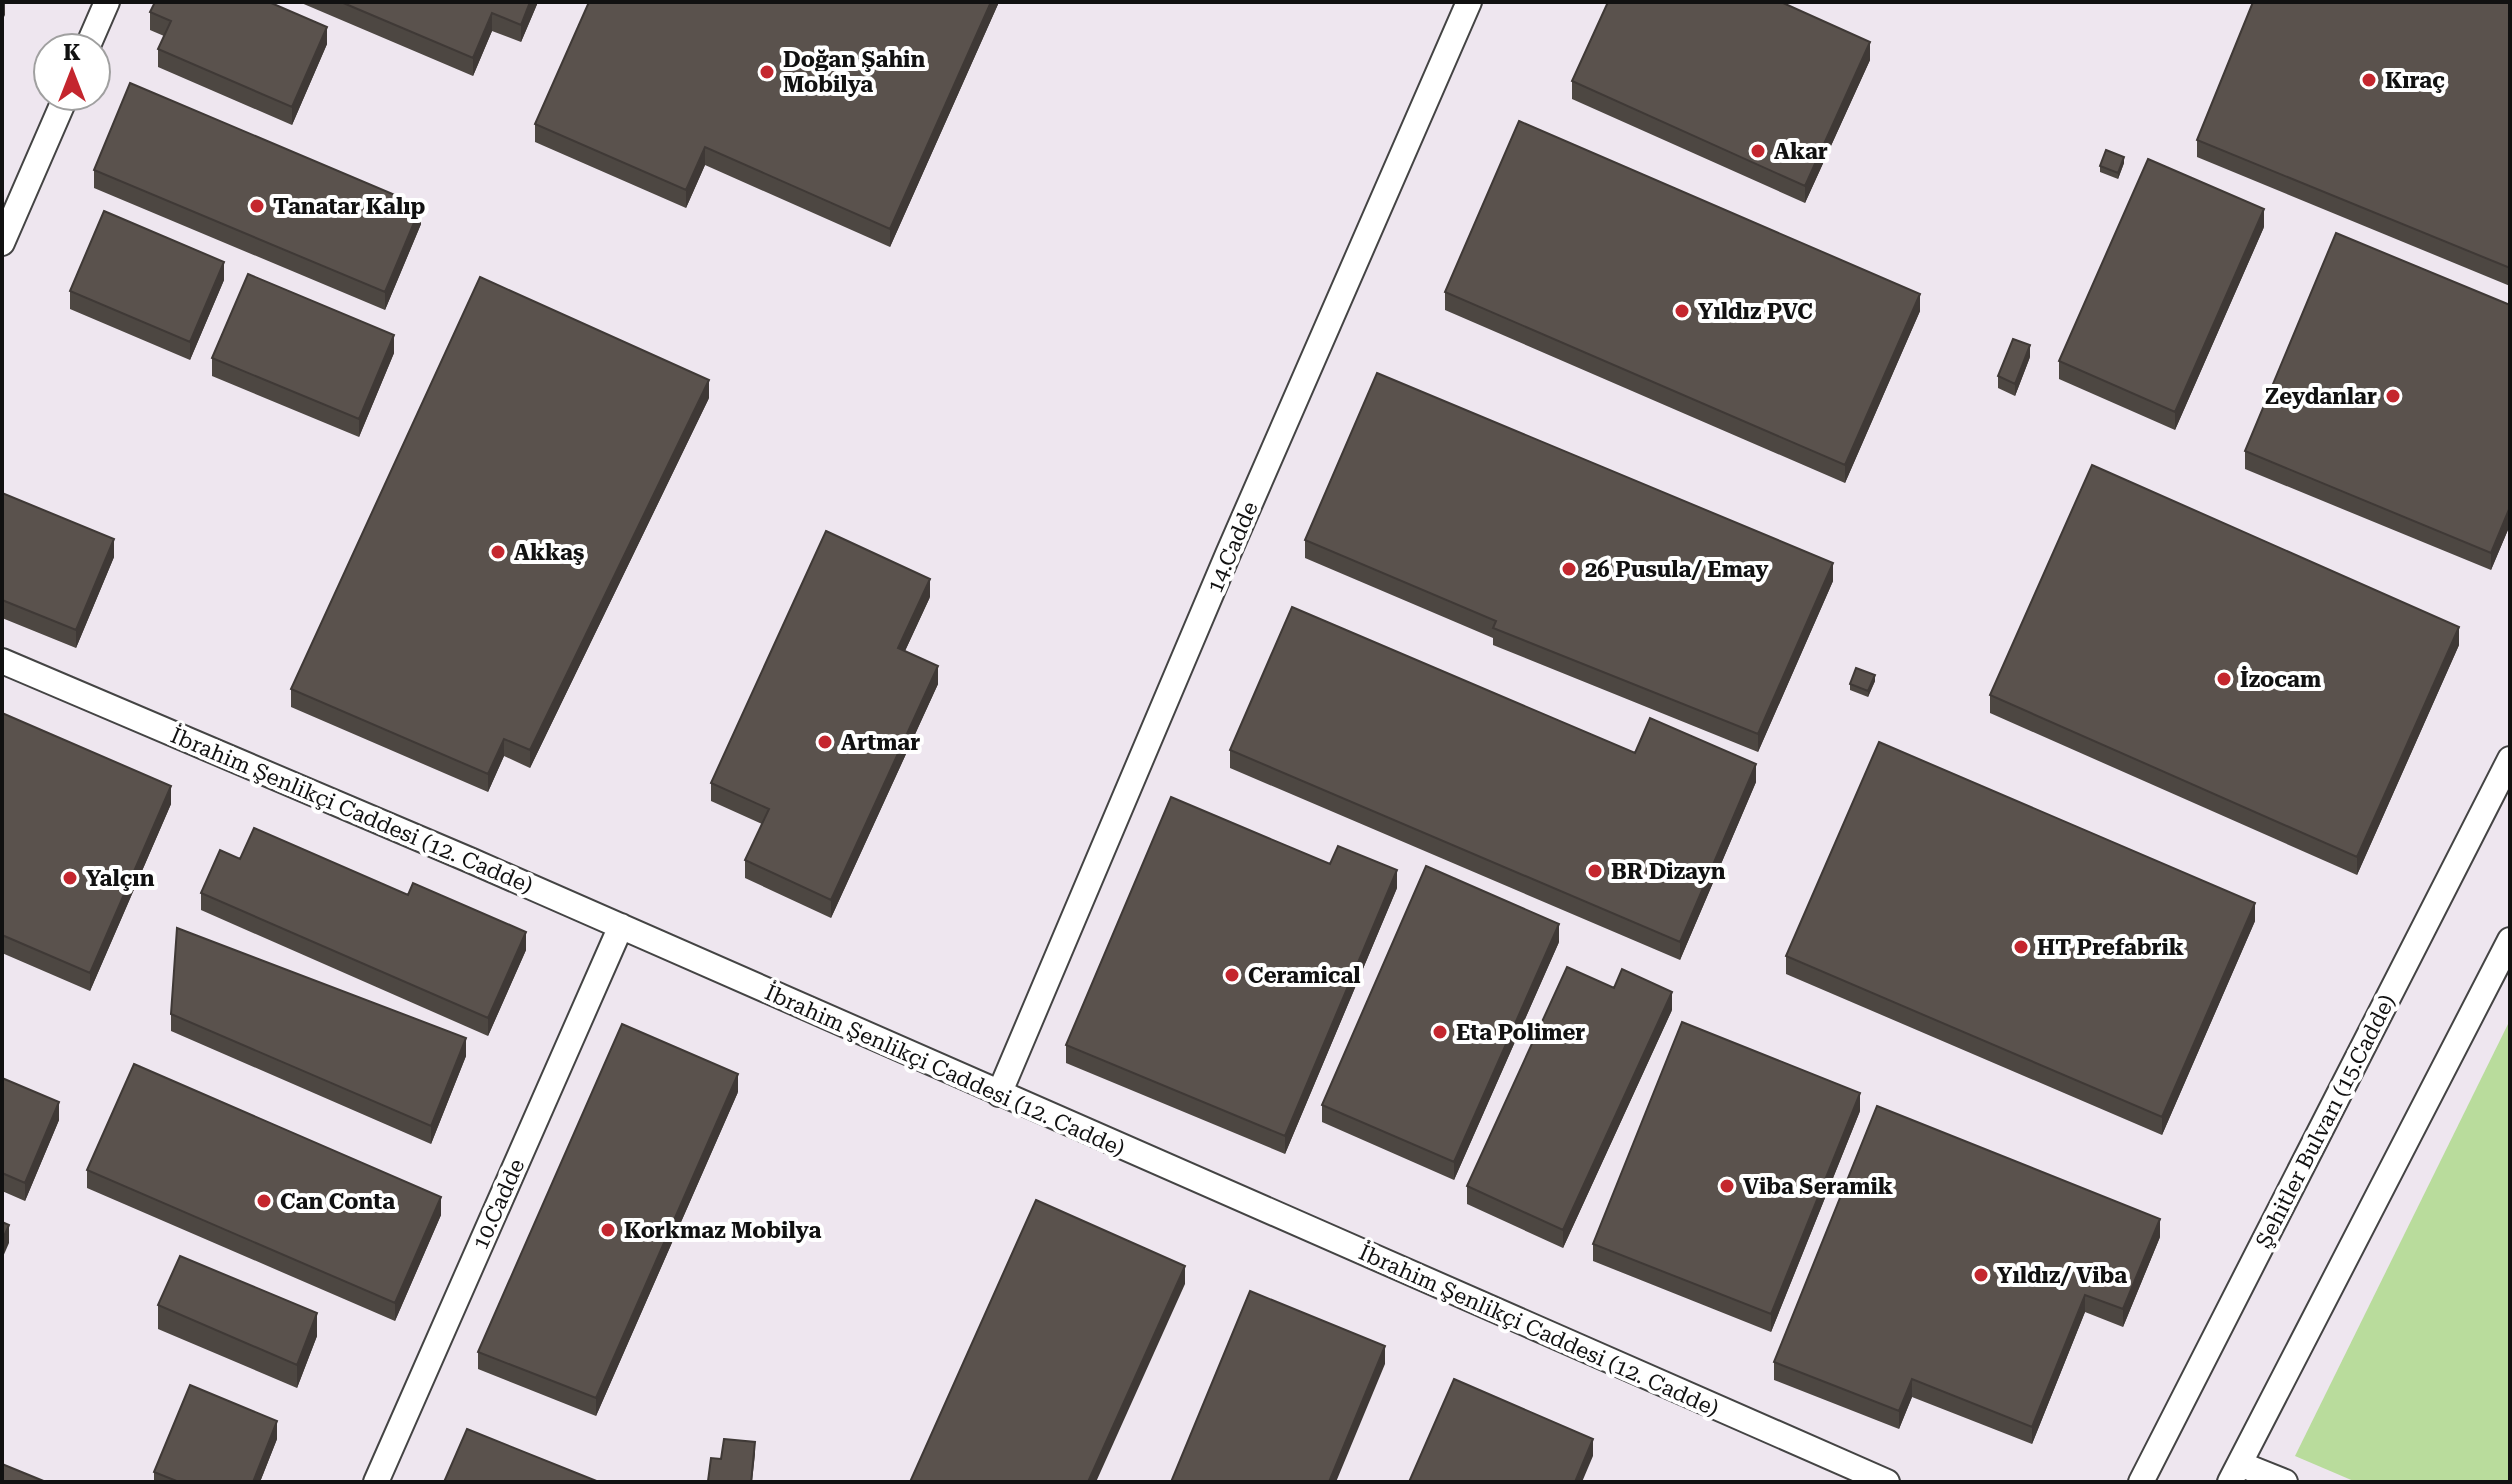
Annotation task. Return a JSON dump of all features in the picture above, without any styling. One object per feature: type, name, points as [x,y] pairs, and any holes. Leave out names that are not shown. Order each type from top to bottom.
[{"type":"street","points":[[94,32],[107,2]]},
{"type":"street","name":"14.Cadde","points":[[999,1094],[1469,2]]},
{"type":"street","points":[[2,243],[59,112]]},
{"type":"street","name":"İbrahim Şenlikçi Caddesi (12. Cadde)","points":[[2,661],[621,926],[1887,1482]]},
{"type":"street","name":"Şehitler Bulvarı (15.Cadde)","points":[[2141,1482],[2510,759]]},
{"type":"street","name":"10.Cadde","points":[[376,1482],[621,926]]},
{"type":"street","points":[[2285,1482],[2235,1473],[2510,940]]},
{"type":"shaded area","points":[[2,2],[2510,2],[2510,1482],[2,1482]]},
{"type":"green space","points":[[2510,1020],[2510,1482],[2356,1482],[2295,1456]]},
{"type":"building","points":[[155,2],[269,2],[327,27],[292,107],[158,49],[171,21],[150,12]]},
{"type":"building","points":[[341,2],[530,2],[521,25],[492,13],[473,58]]},
{"type":"building","name":"Doğan Şahin Mobilya","points":[[589,2],[991,2],[890,229],[705,147],[686,190],[535,124]]},
{"type":"building","name":"Akar","points":[[1608,2],[1781,2],[1870,42],[1805,186],[1572,81]]},
{"type":"building","name":"Kıraç","points":[[2253,2],[2510,2],[2510,268],[2197,140]]},
{"type":"building","name":"Tanatar Kalıp","points":[[130,83],[421,206],[385,292],[94,170]]},
{"type":"building","name":"Yıldız PVC","points":[[1519,121],[1920,294],[1845,465],[1445,292]]},
{"type":"building","points":[[2106,150],[2124,157],[2118,173],[2100,166]]},
{"type":"building","points":[[2148,159],[2264,209],[2175,412],[2059,361]]},
{"type":"building","points":[[104,211],[224,262],[190,342],[70,291]]},
{"type":"building","name":"Zeydanlar","points":[[2336,233],[2510,305],[2510,507],[2491,553],[2245,451]]},
{"type":"building","points":[[248,274],[394,335],[359,419],[212,358]]},
{"type":"building","name":"Akkaş","points":[[480,277],[709,380],[530,750],[504,739],[488,774],[291,689]]},
{"type":"building","points":[[2013,339],[2030,345],[2015,384],[1998,376]]},
{"type":"building","name":"26 Pusula/ Emay","points":[[1377,373],[1833,563],[1758,734],[1493,628],[1496,621],[1305,540]]},
{"type":"building","name":"İzocam","points":[[2092,465],[2459,627],[2357,857],[1990,695]]},
{"type":"building","points":[[2,493],[114,539],[76,630],[2,600]]},
{"type":"building","name":"Artmar","points":[[826,531],[930,579],[898,648],[938,666],[831,900],[745,860],[769,809],[711,783]]},
{"type":"building","name":"BR Dizayn","points":[[1292,607],[1635,753],[1650,718],[1756,764],[1680,942],[1230,750]]},
{"type":"building","points":[[1856,668],[1875,675],[1868,691],[1850,684]]},
{"type":"building","name":"Yalçın","points":[[2,713],[171,786],[90,973],[2,935]]},
{"type":"building","name":"HT Prefabrik","points":[[1879,742],[2255,903],[2162,1117],[1786,956]]},
{"type":"building","name":"Ceramical","points":[[1171,797],[1330,864],[1338,846],[1397,870],[1285,1136],[1066,1045]]},
{"type":"building","points":[[254,828],[408,895],[413,883],[526,932],[488,1018],[201,893],[220,850],[240,859]]},
{"type":"building","name":"Eta Polimer","points":[[1426,866],[1559,924],[1454,1162],[1322,1105]]},
{"type":"building","name":"Can Conta","points":[[177,928],[466,1038],[431,1126],[171,1014]]},
{"type":"building","points":[[1567,967],[1614,988],[1622,969],[1672,992],[1563,1230],[1467,1186]]},
{"type":"building","name":"Viba Seramik","points":[[1682,1022],[1860,1093],[1771,1314],[1593,1244]]},
{"type":"building","name":"Korkmaz Mobilya","points":[[622,1024],[738,1074],[596,1398],[478,1352]]},
{"type":"building","name":"Can Conta","points":[[134,1064],[441,1197],[395,1303],[87,1170]]},
{"type":"building","points":[[2,1078],[59,1102],[25,1183],[2,1173]]},
{"type":"building","name":"Yıldız/ Viba","points":[[1877,1106],[2160,1219],[2123,1309],[2085,1295],[2032,1427],[1912,1379],[1899,1411],[1774,1362]]},
{"type":"building","points":[[1036,1200],[1185,1266],[1088,1482],[910,1482]]},
{"type":"building","points":[[2,1222],[9,1225],[2,1241]]},
{"type":"building","points":[[180,1256],[317,1313],[297,1365],[158,1305]]},
{"type":"building","points":[[1250,1291],[1385,1346],[1329,1482],[1171,1482]]},
{"type":"building","points":[[1454,1379],[1593,1439],[1575,1482],[1409,1482]]},
{"type":"building","points":[[190,1385],[277,1421],[253,1482],[179,1482],[154,1472]]},
{"type":"building","points":[[467,1429],[599,1482],[444,1482]]},
{"type":"building","points":[[724,1439],[755,1442],[751,1482],[708,1481],[711,1458],[721,1459]]},
{"type":"building","points":[[2,1464],[46,1482],[2,1482]]},
{"type":"place","name":"Doğan Şahin Mobilya","points":[[767,72]]},
{"type":"place","name":"Kıraç","points":[[2369,80]]},
{"type":"place","name":"Akar","points":[[1758,151]]},
{"type":"place","name":"Tanatar Kalıp","points":[[257,206]]},
{"type":"place","name":"Yıldız PVC","points":[[1682,311]]},
{"type":"place","name":"Zeydanlar","points":[[2393,396]]},
{"type":"place","name":"Akkaş","points":[[498,552]]},
{"type":"place","name":"26 Pusula/ Emay","points":[[1569,569]]},
{"type":"place","name":"İzocam","points":[[2224,679]]},
{"type":"place","name":"Artmar","points":[[825,742]]},
{"type":"place","name":"BR Dizayn","points":[[1595,871]]},
{"type":"place","name":"Yalçın","points":[[70,878]]},
{"type":"place","name":"HT Prefabrik","points":[[2021,947]]},
{"type":"place","name":"Ceramical","points":[[1232,975]]},
{"type":"place","name":"Eta Polimer","points":[[1440,1032]]},
{"type":"place","name":"Viba Seramik","points":[[1727,1186]]},
{"type":"place","name":"Can Conta","points":[[264,1201]]},
{"type":"place","name":"Korkmaz Mobilya","points":[[608,1230]]},
{"type":"place","name":"Yıldız/ Viba","points":[[1981,1275]]}]
